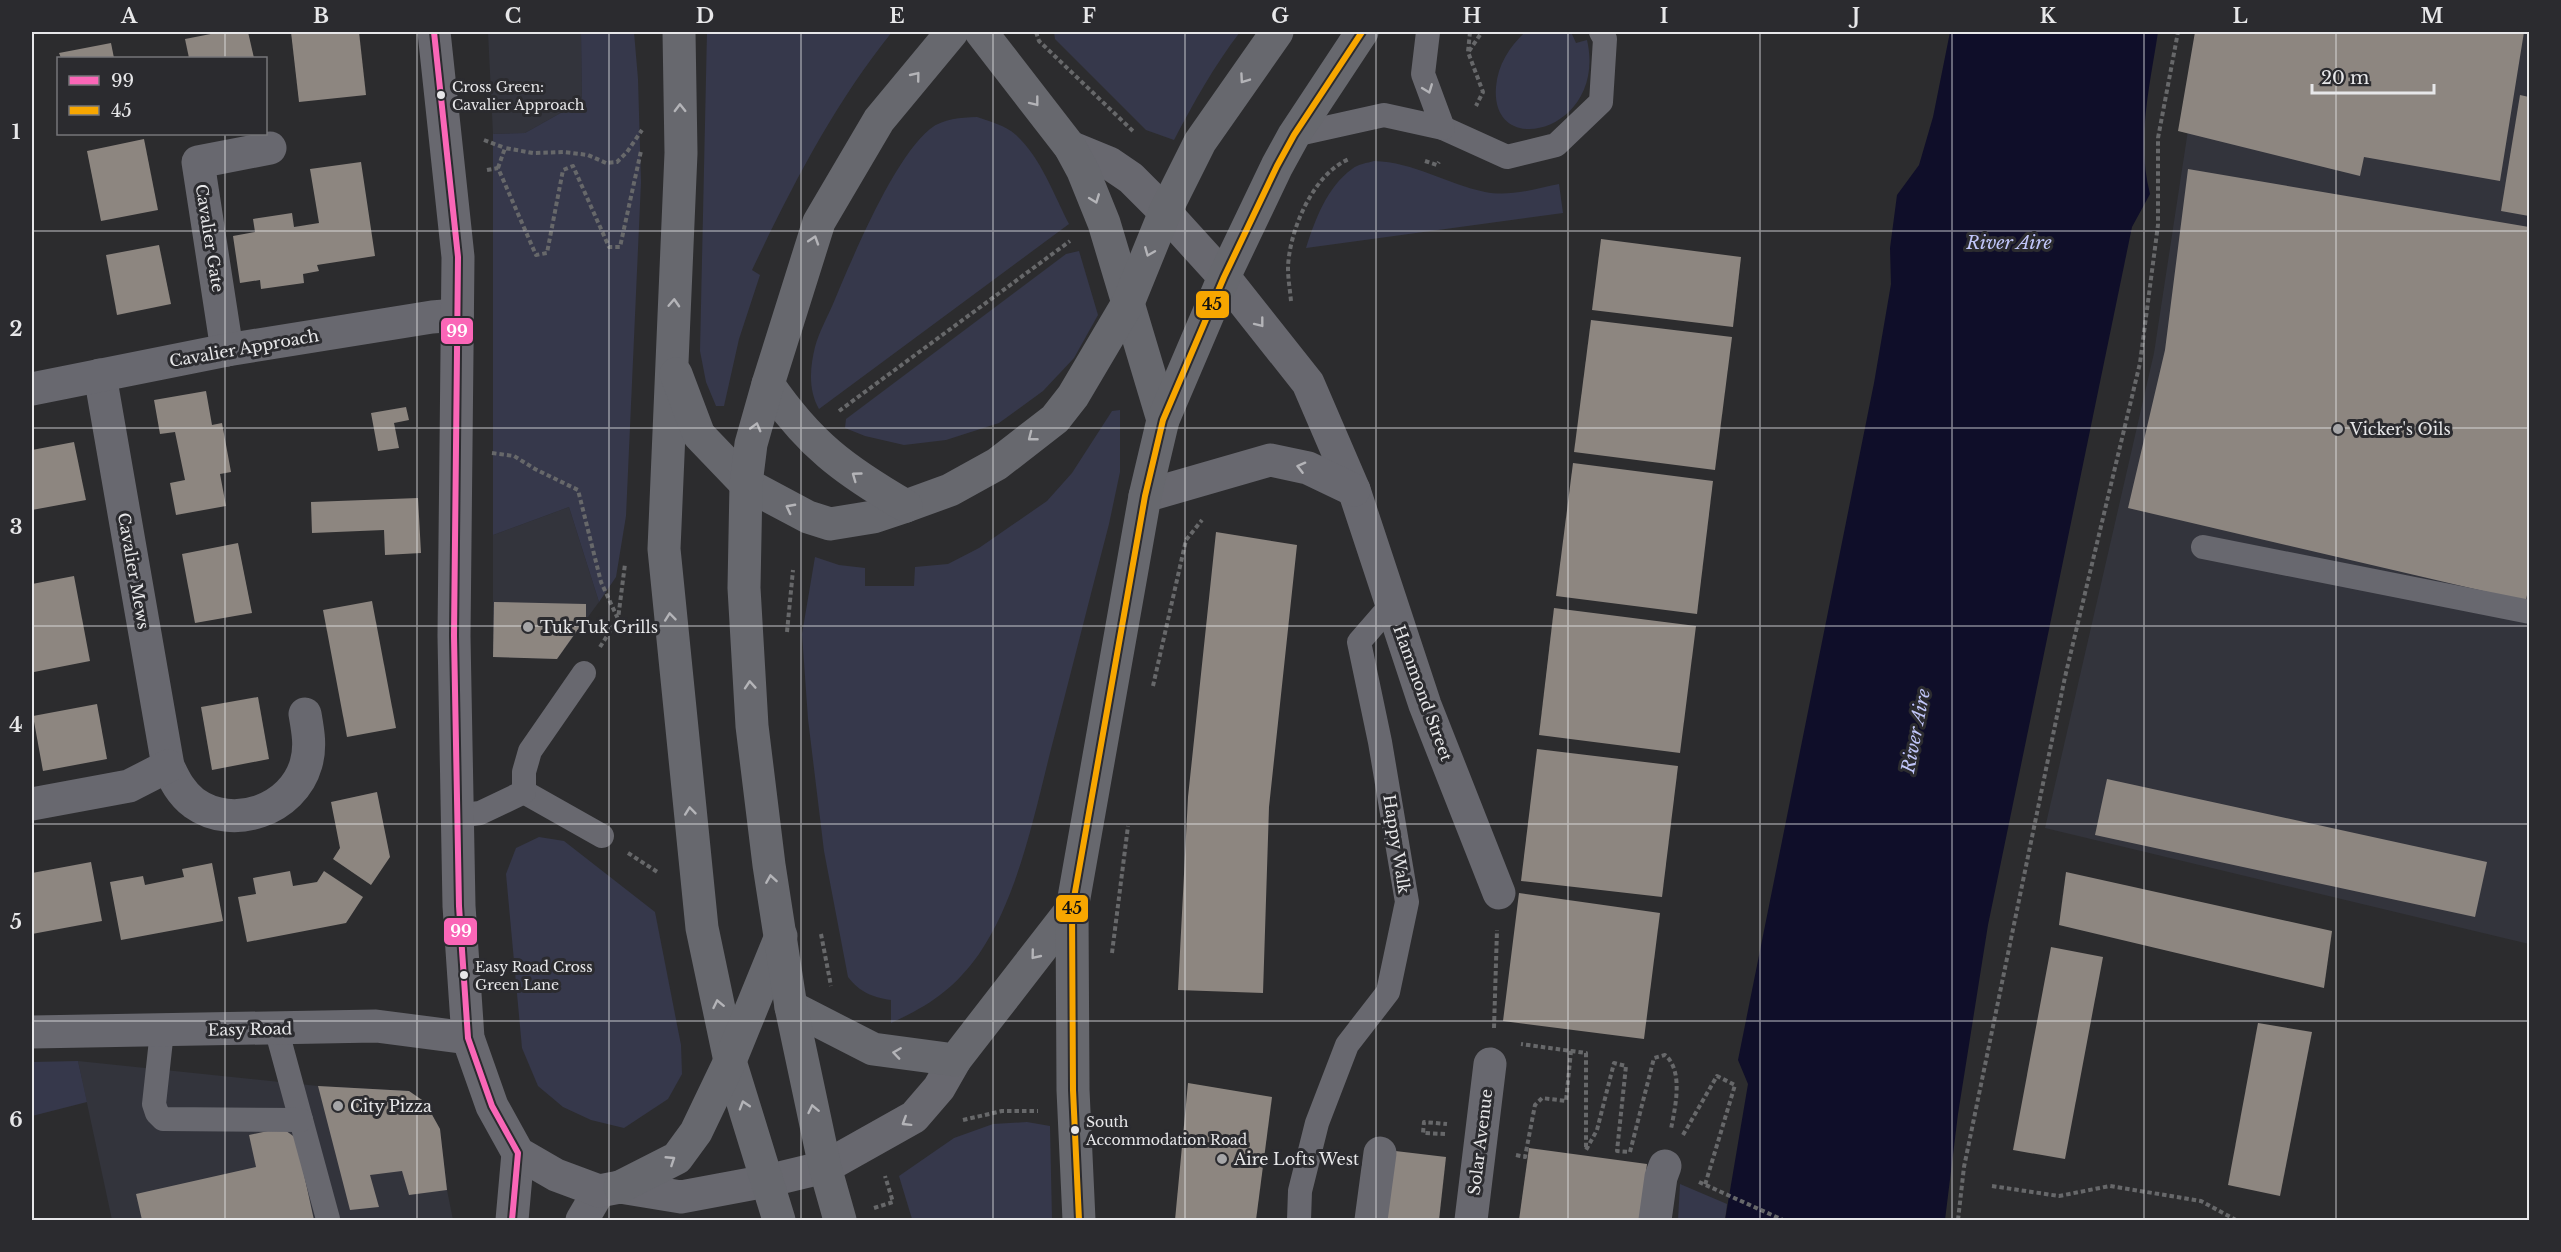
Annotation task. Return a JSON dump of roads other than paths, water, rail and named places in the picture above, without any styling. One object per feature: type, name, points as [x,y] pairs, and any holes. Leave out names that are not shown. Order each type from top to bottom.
[{"type":"highway","points":[[679,32],[681,153],[663,549],[702,928],[730,1061],[779,1221]]},
{"type":"highway","points":[[840,1220],[825,1167],[791,1007],[752,726],[744,588],[746,484],[751,444],[819,222],[879,120],[952,32]]},
{"type":"highway","points":[[981,32],[1070,147],[1083,171],[1104,223],[1163,420]]},
{"type":"highway","points":[[671,361],[699,435],[746,484],[808,517],[830,524],[873,517],[950,490],[997,464],[1055,419],[1073,396],[1128,303],[1165,212],[1200,142],[1277,32]]},
{"type":"highway","points":[[1079,1221],[1074,1112],[1072,909],[1145,496],[1163,420],[1224,278],[1294,135],[1362,32]]},
{"type":"highway","points":[[768,384],[791,417],[816,443],[864,481],[906,506]]},
{"type":"highway","points":[[791,1007],[873,1049],[956,1060],[1072,909]]},
{"type":"highway","points":[[609,1189],[677,1158],[696,1132],[730,1061],[781,936]]},
{"type":"street","points":[[434,32],[458,257],[454,636],[459,906],[468,1038],[492,1106],[518,1153],[556,1175],[609,1189],[681,1197],[767,1181],[825,1167],[914,1117],[939,1088],[956,1060]]},
{"type":"street","name":"Cavalier Gate","points":[[227,350],[198,162],[270,147]]},
{"type":"street","name":"Hammond Street","points":[[1070,147],[1109,163],[1131,178],[1224,278],[1308,383],[1354,490],[1425,705],[1499,893]]},
{"type":"street","name":"Cavalier Approach","points":[[32,389],[227,350],[457,315]]},
{"type":"street","name":"Cavalier Mews","points":[[100,375],[168,766],[178,788],[195,803],[215,813],[238,816],[260,812],[280,801],[296,785],[306,764],[310,742],[305,714]]},
{"type":"street","points":[[1145,496],[1270,460],[1308,468],[1354,490]]},
{"type":"street","points":[[32,804],[129,786],[168,766]]},
{"type":"street","name":"Easy Road","points":[[32,1032],[376,1026],[468,1038]]},
{"type":"street","name":"Solar Avenue","points":[[1471,1221],[1467,1143],[1491,1052]]},
{"type":"street","points":[[512,1221],[518,1153]]},
{"type":"street","points":[[1371,1221],[1380,1153]]},
{"type":"street","points":[[1655,1221],[1663,1171]]},
{"type":"street","points":[[582,1221],[609,1189]]},
{"type":"lane","points":[[1428,32],[1423,74],[1443,128]]},
{"type":"lane","points":[[1294,135],[1384,115],[1443,128],[1507,157],[1556,145],[1601,102],[1605,39],[1601,32]]},
{"type":"lane","points":[[2203,547],[2529,612]]},
{"type":"lane","name":"Happy Walk","points":[[1299,1221],[1300,1191],[1317,1123],[1347,1045],[1388,992],[1407,902],[1380,742],[1359,642],[1392,604]]},
{"type":"lane","points":[[524,792],[524,772],[530,751],[584,673]]},
{"type":"lane","points":[[456,816],[480,813],[524,792]]},
{"type":"lane","points":[[524,792],[602,836]]},
{"type":"lane","points":[[276,1028],[328,1219]]},
{"type":"lane","points":[[162,1031],[154,1104],[157,1113],[163,1119],[301,1120]]},
{"type":"water","name":"River Aire","points":[[1950,32],[2158,32],[2144,133],[2144,154],[2150,194],[2132,227],[1988,925],[1958,1114],[1945,1220],[1725,1220],[1748,1084],[1738,1060],[1874,383],[1891,284],[1890,248],[1897,195],[1919,165],[1933,117]]},
{"type":"place","name":"Cross Green: Cavalier Approach","points":[[441,95]]},
{"type":"place","name":"Vicker's Oils","points":[[2338,429]]},
{"type":"place","name":"Tuk Tuk Grills","points":[[528,627]]},
{"type":"place","name":"Easy Road Cross Green Lane","points":[[464,975]]},
{"type":"place","name":"City Pizza","points":[[338,1106]]},
{"type":"place","name":"South Accommodation Road","points":[[1075,1130]]},
{"type":"place","name":"Aire Lofts West","points":[[1222,1159]]}]
